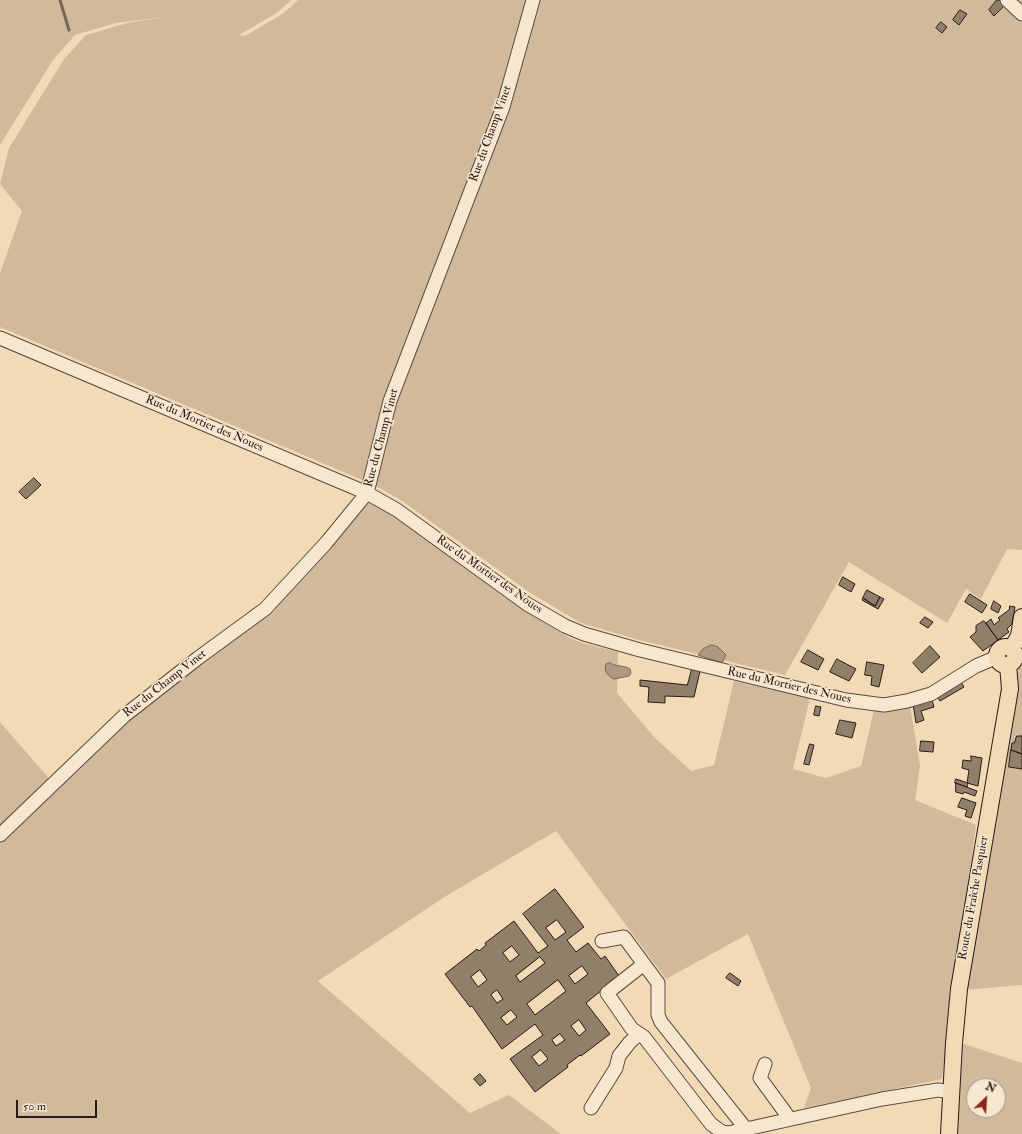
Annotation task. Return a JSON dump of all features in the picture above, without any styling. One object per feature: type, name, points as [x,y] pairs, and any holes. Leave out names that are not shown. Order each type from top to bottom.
[{"type":"main road","points":[[1003,661],[1012,663],[1016,656],[1022,617]]},
{"type":"main road","name":"Route du Fraîche Pasquier","points":[[949,1134],[959,989],[1010,689],[1003,661]]},
{"type":"street","name":"Rue du Champ Vinet","points":[[0,835],[124,716],[198,658],[265,609],[326,543],[367,493],[390,401],[503,107],[533,0]]},
{"type":"street","points":[[1008,0],[1022,14]]},
{"type":"street","name":"Rue du Mortier des Noues","points":[[0,338],[367,493],[397,510],[527,604],[565,626],[584,634],[640,650],[846,700],[884,705],[907,701],[931,694],[976,666],[1003,661]]},
{"type":"street","points":[[602,941],[624,938],[644,964],[658,983],[658,1015],[661,1022],[746,1129]]},
{"type":"street","points":[[644,964],[607,993],[632,1029],[644,1037],[716,1129],[728,1133],[882,1099],[938,1090],[951,1092]]},
{"type":"street","points":[[591,1108],[616,1068],[619,1056],[630,1042],[639,1034]]},
{"type":"street","points":[[765,1064],[760,1078],[790,1120]]},
{"type":"shaded area","points":[[0,0],[291,0],[277,13],[239,35],[245,36],[284,13],[298,0],[1022,0],[1022,550],[1007,549],[981,599],[966,589],[947,623],[849,562],[785,675],[639,640],[581,623],[529,592],[401,500],[372,484],[0,327],[0,273],[22,211],[0,184],[9,148],[64,59],[86,35],[127,23],[164,17],[116,23],[75,35],[53,60],[0,145]]},
{"type":"shaded area","points":[[369,501],[414,529],[498,592],[559,632],[582,643],[618,652],[617,693],[655,738],[691,771],[714,765],[734,681],[810,698],[793,769],[826,778],[861,766],[874,710],[910,705],[920,766],[915,800],[976,825],[942,1079],[804,1108],[811,1088],[748,934],[666,979],[556,831],[446,896],[318,981],[470,1113],[509,1095],[561,1134],[0,1134],[0,722],[53,783],[265,609]]},
{"type":"shaded area","points":[[712,645],[718,647],[726,655],[722,663],[698,655],[703,649]]},
{"type":"shaded area","points":[[1022,652],[1022,985],[964,990],[1021,656]]},
{"type":"shaded area","points":[[610,663],[628,668],[630,669],[631,673],[629,676],[614,679],[608,675],[605,667],[606,664]]},
{"type":"shaded area","points":[[961,1043],[1022,1063],[1022,1134],[955,1134]]},
{"type":"building","points":[[997,0],[1003,0],[1007,3],[994,16],[989,10]]},
{"type":"building","points":[[960,10],[967,14],[959,25],[953,20]]},
{"type":"building","points":[[941,22],[947,27],[942,33],[936,28]]},
{"type":"building","points":[[34,478],[41,485],[26,499],[19,492]]},
{"type":"building","points":[[843,577],[855,584],[851,592],[839,585]]},
{"type":"building","points":[[867,590],[880,597],[875,606],[863,598]]},
{"type":"building","points":[[970,594],[987,605],[982,613],[965,602]]},
{"type":"building","points":[[880,597],[884,599],[878,609],[862,600],[863,598],[875,606]]},
{"type":"building","points":[[994,601],[1001,606],[998,613],[991,609]]},
{"type":"building","points":[[1010,606],[1015,607],[1012,624],[1007,629],[1009,632],[998,640],[986,623],[991,619],[994,625],[1000,620],[998,618],[1009,610]]},
{"type":"building","points":[[925,617],[933,622],[928,628],[920,623]]},
{"type":"building","points":[[984,621],[998,640],[983,651],[970,637],[976,632],[976,626]]},
{"type":"building","points":[[930,646],[940,657],[922,673],[913,663]]},
{"type":"building","points":[[808,650],[824,659],[818,670],[801,662]]},
{"type":"building","points":[[837,659],[856,669],[849,681],[830,672]]},
{"type":"building","points":[[867,662],[884,665],[879,687],[871,685],[872,676],[865,675]]},
{"type":"building","points":[[692,669],[700,671],[694,697],[665,696],[665,703],[648,702],[649,687],[640,686],[640,680],[687,685]]},
{"type":"building","points":[[961,682],[964,687],[940,701],[936,695]]},
{"type":"building","points":[[931,697],[934,707],[921,711],[924,720],[916,723],[913,704]]},
{"type":"building","points":[[816,706],[821,707],[819,716],[814,715]]},
{"type":"building","points":[[840,720],[856,723],[852,738],[836,734]]},
{"type":"building","points":[[1017,736],[1022,736],[1022,754],[1011,750],[1012,743],[1014,743]]},
{"type":"building","points":[[921,741],[934,742],[933,752],[920,751]]},
{"type":"building","points":[[810,744],[814,745],[809,765],[804,764]]},
{"type":"building","points":[[1011,750],[1022,754],[1022,769],[1009,767]]},
{"type":"building","points":[[971,756],[982,758],[978,786],[967,783],[969,770],[962,768],[963,760],[971,761]]},
{"type":"building","points":[[956,779],[968,783],[967,787],[955,783]]},
{"type":"building","points":[[956,783],[977,791],[975,796],[964,792],[963,794],[956,792]]},
{"type":"building","points":[[962,798],[976,803],[971,818],[965,816],[967,810],[958,807]]},
{"type":"building","points":[[555,889],[584,927],[567,940],[576,952],[588,943],[601,959],[605,956],[619,976],[586,1003],[610,1034],[567,1065],[568,1067],[535,1092],[510,1059],[543,1035],[535,1024],[502,1049],[472,1006],[470,1007],[445,974],[477,949],[479,951],[486,945],[485,943],[514,921],[538,953],[548,946],[523,914]],"holes":[[[557,920],[566,932],[555,940],[546,928]],[[512,946],[519,955],[510,962],[503,953]],[[540,957],[545,963],[520,982],[516,976]],[[582,966],[588,974],[575,984],[569,976]],[[480,970],[487,980],[478,987],[471,977]],[[558,980],[566,991],[535,1015],[527,1004]],[[497,990],[503,999],[497,1003],[491,995]],[[511,1010],[517,1017],[507,1025],[501,1018]],[[579,1020],[586,1030],[579,1036],[571,1026]],[[560,1034],[565,1040],[556,1046],[552,1040]],[[541,1050],[548,1059],[539,1066],[532,1057]]]},
{"type":"building","points":[[730,973],[741,981],[738,986],[726,978]]},
{"type":"building","points":[[480,1074],[486,1081],[480,1086],[474,1079]]},
{"type":"waterway","points":[[60,0],[69,30]]}]
